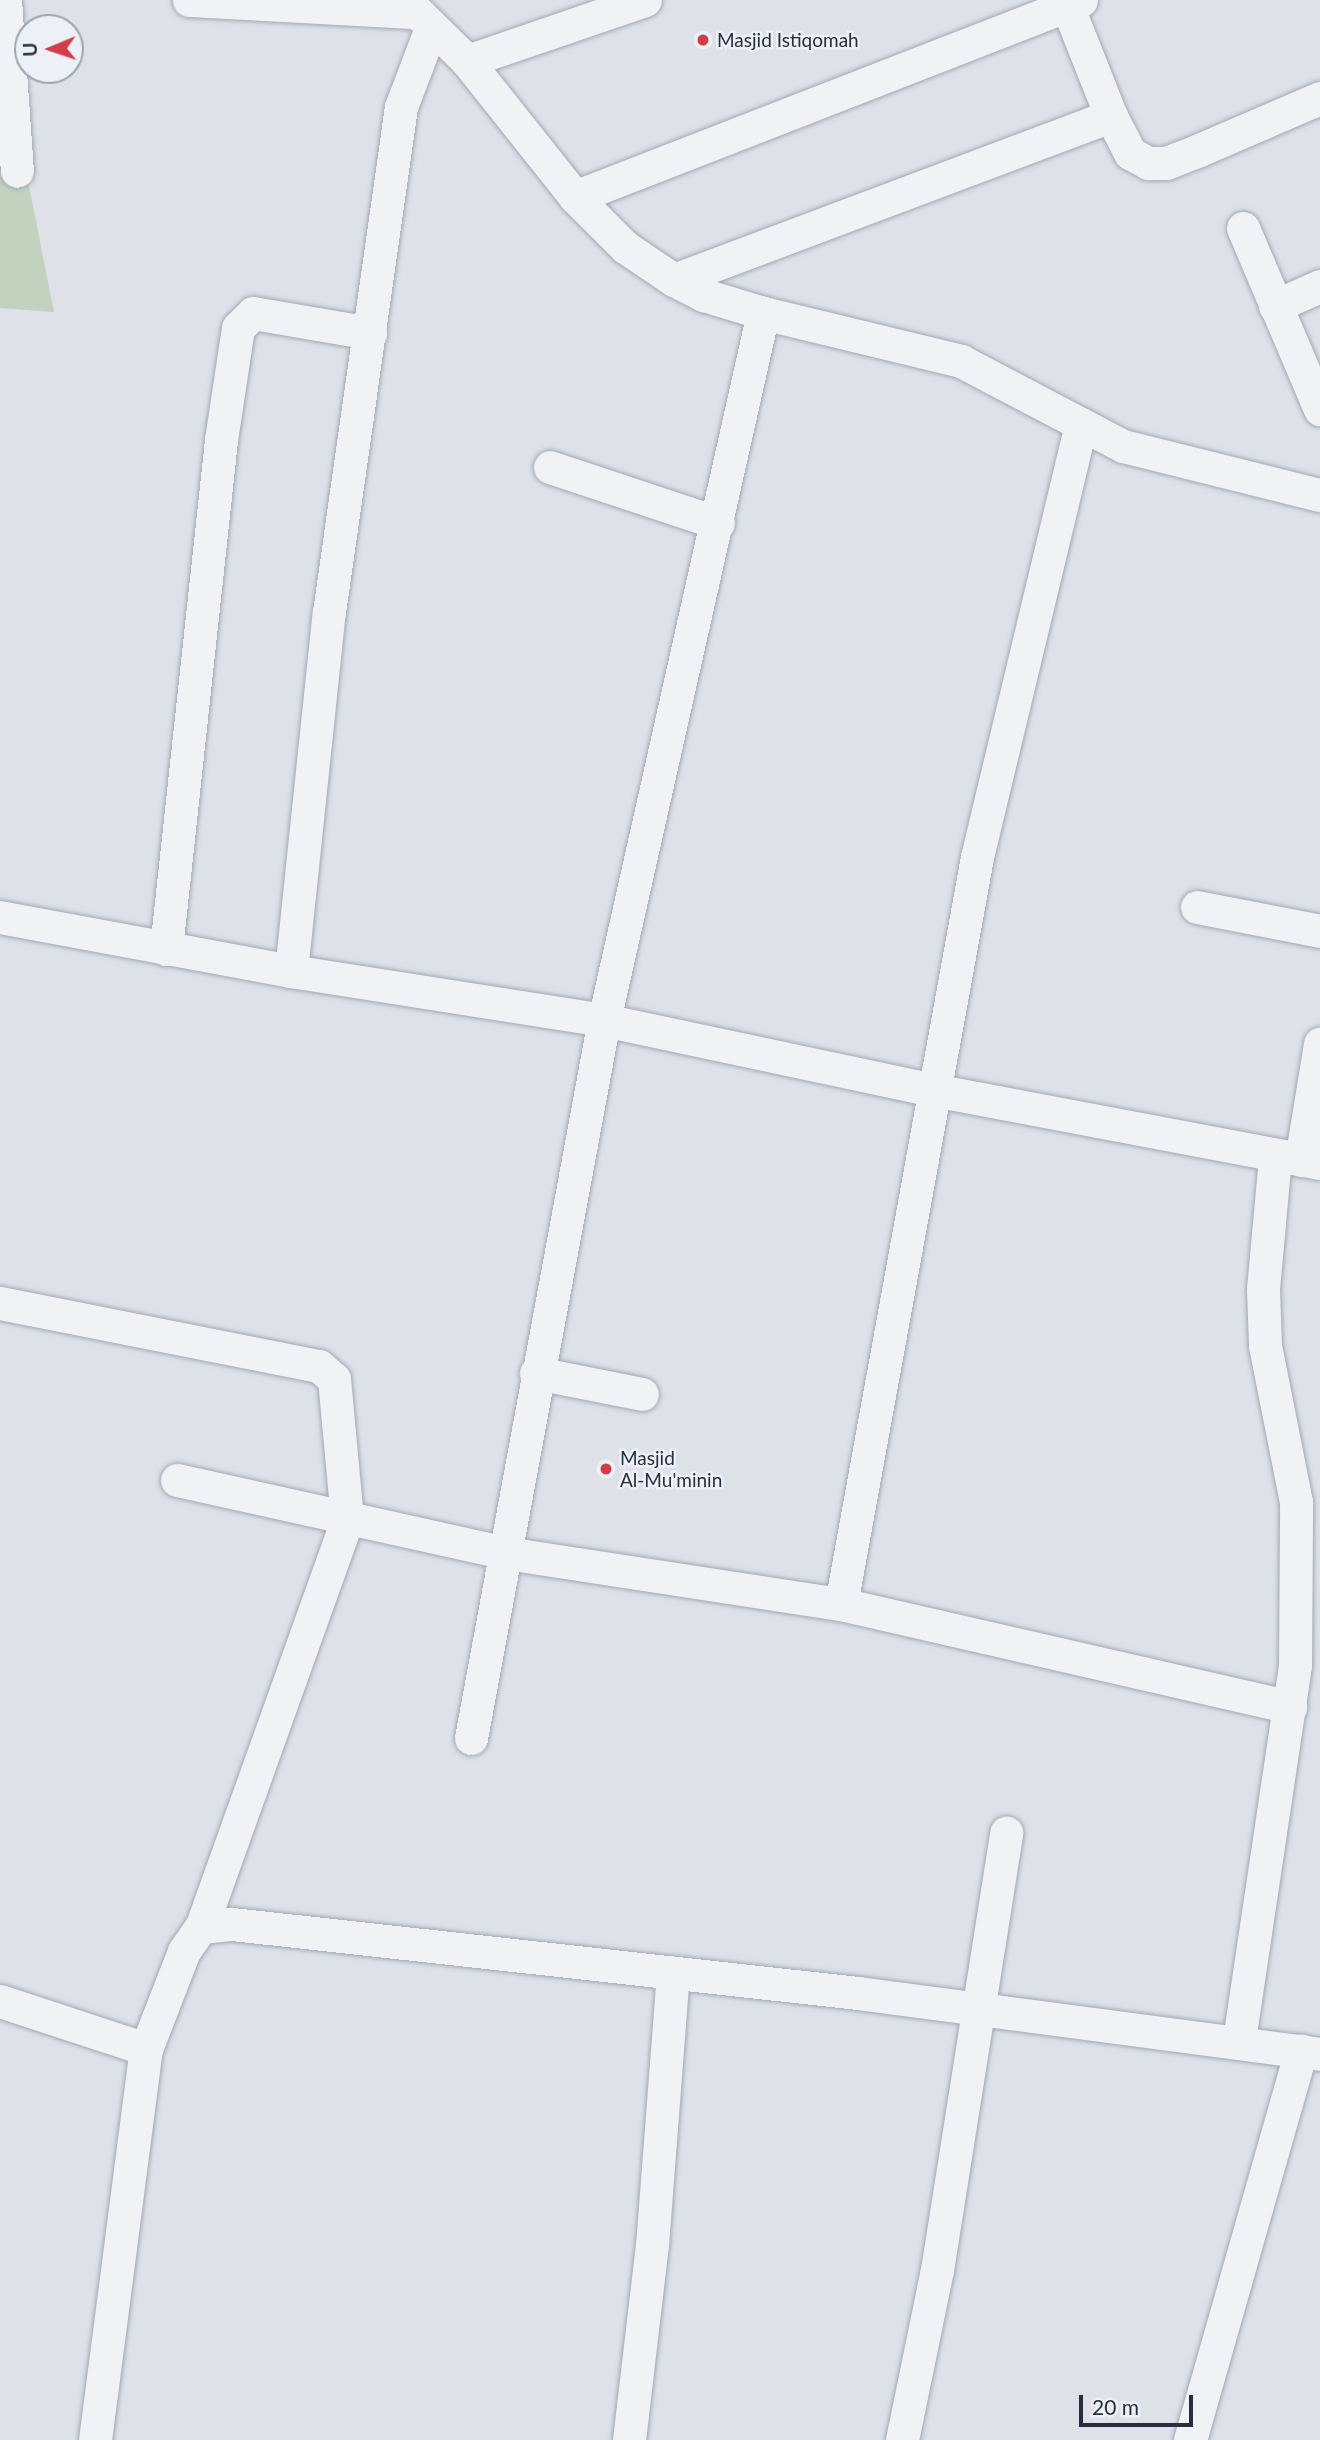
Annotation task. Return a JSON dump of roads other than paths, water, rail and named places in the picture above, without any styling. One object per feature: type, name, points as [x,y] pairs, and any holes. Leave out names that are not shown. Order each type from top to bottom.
[{"type":"street","points":[[5,0],[17,171]]},
{"type":"street","points":[[189,0],[416,13],[467,61],[575,197],[625,247],[674,280],[704,295],[763,313],[961,361],[1123,446],[1320,495]]},
{"type":"street","points":[[467,61],[645,0]]},
{"type":"street","points":[[575,197],[1071,2],[1111,116],[1130,153],[1148,163],[1166,163],[1320,97]]},
{"type":"street","points":[[290,971],[329,612],[416,13]]},
{"type":"street","points":[[674,280],[1111,116]]},
{"type":"street","points":[[1242,228],[1320,409]]},
{"type":"street","points":[[1275,306],[1320,286]]},
{"type":"street","points":[[166,949],[221,440],[238,328],[253,313],[370,333]]},
{"type":"street","points":[[471,1738],[536,1373],[604,1020],[718,523],[763,313]]},
{"type":"street","points":[[841,1604],[977,857],[1081,424]]},
{"type":"street","points":[[551,467],[718,523]]},
{"type":"street","points":[[1197,906],[1320,931]]},
{"type":"street","points":[[0,917],[290,971],[604,1020],[934,1090],[1299,1159]]},
{"type":"street","points":[[1239,2040],[1290,1707],[1296,1502],[1274,1406],[1264,1334],[1263,1289],[1299,1159],[1320,1044]]},
{"type":"street","points":[[0,1303],[328,1370],[335,1386],[347,1520],[201,1927],[184,1951],[146,2049],[95,2440]]},
{"type":"street","points":[[536,1373],[642,1394]]},
{"type":"street","points":[[177,1480],[347,1520],[506,1553],[841,1604],[1290,1707]]},
{"type":"street","points":[[902,2440],[937,2270],[1006,1832]]},
{"type":"street","points":[[201,1927],[232,1924],[370,1937],[1239,2040],[1311,2052],[1190,2440]]},
{"type":"street","points":[[629,2440],[652,2245],[673,1973]]},
{"type":"street","points":[[0,2001],[146,2049]]},
{"type":"place","name":"Masjid Istiqomah","points":[[703,40]]},
{"type":"place","name":"Masjid Al-Mu'minin","points":[[606,1469]]}]
